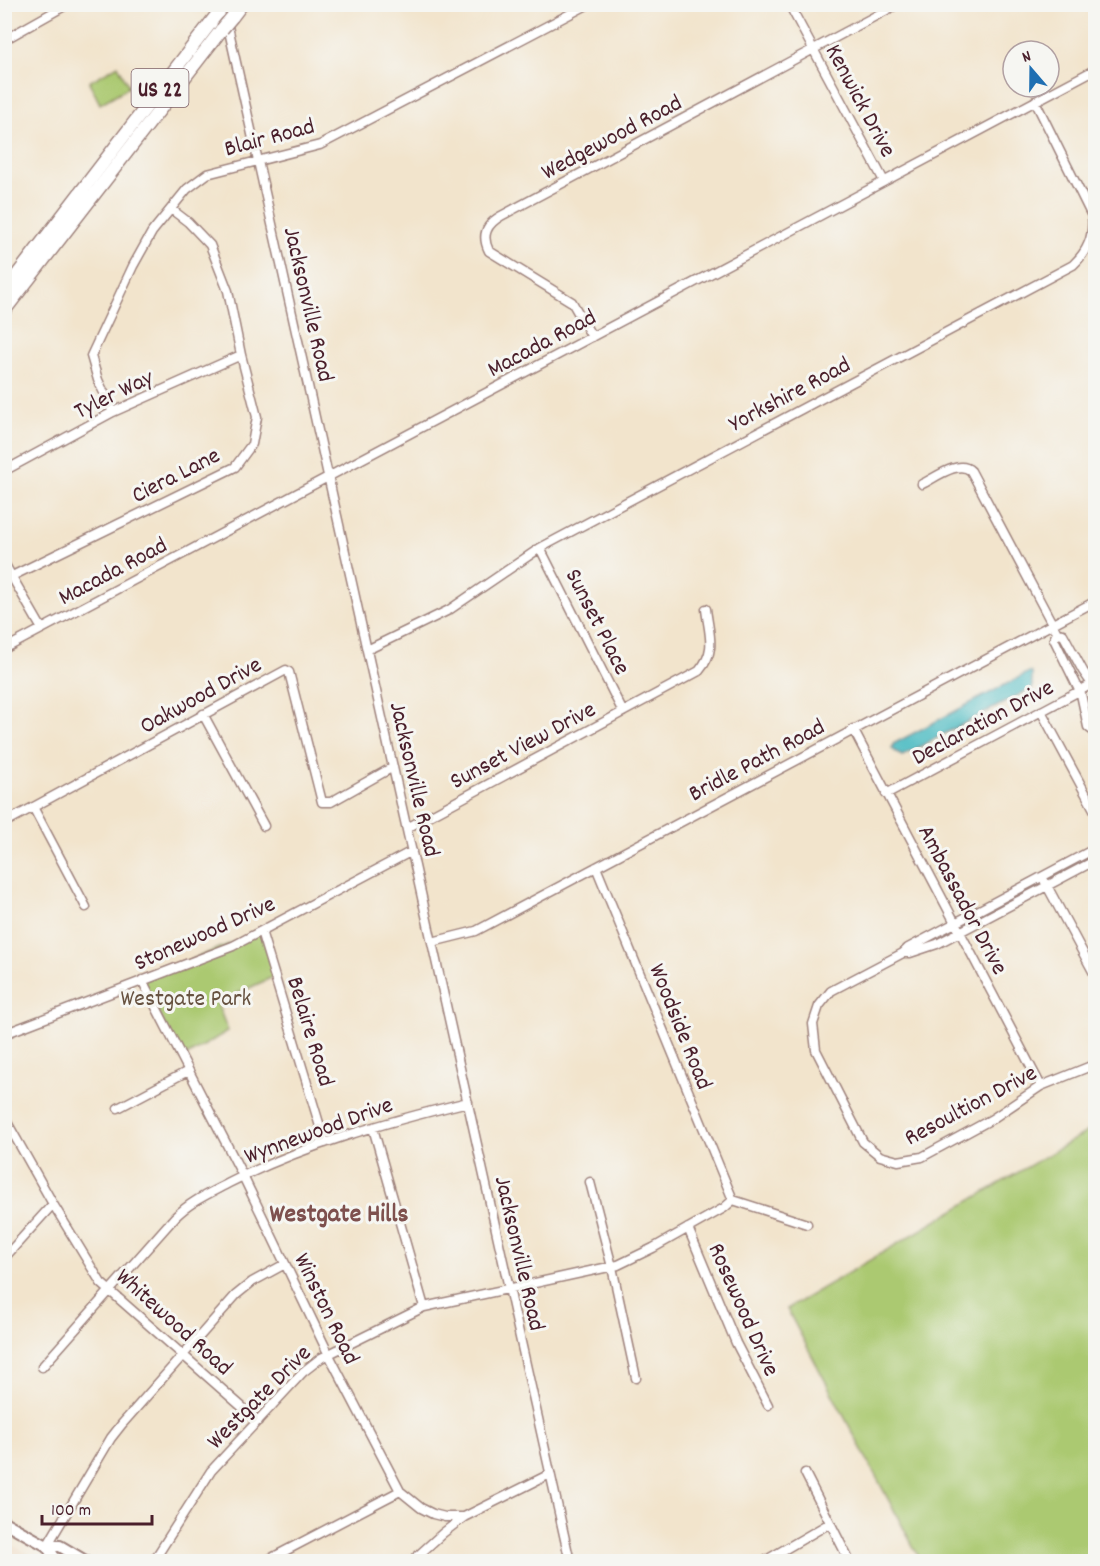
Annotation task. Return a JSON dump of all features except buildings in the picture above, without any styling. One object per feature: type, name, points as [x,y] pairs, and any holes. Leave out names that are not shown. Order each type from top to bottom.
[{"type":"highway","name":"US 22","points":[[4,312],[242,4]]},
{"type":"highway","name":"US 22","points":[[4,292],[222,7]]},
{"type":"main road","points":[[4,1522],[47,1546],[54,1557],[62,1562]]},
{"type":"main road","points":[[47,1546],[60,1546],[87,1562]]},
{"type":"street","points":[[4,40],[68,4]]},
{"type":"street","name":"Blair Road","points":[[113,412],[98,380],[91,356],[152,232],[187,189],[207,174],[320,145],[575,8],[589,4]]},
{"type":"street","name":"Kenwick Drive","points":[[789,4],[884,182]]},
{"type":"street","name":"Wedgewood Road","points":[[592,337],[569,300],[489,251],[485,239],[489,224],[898,4]]},
{"type":"street","name":"Jacksonville Road","points":[[222,7],[570,1562]]},
{"type":"street","name":"Macada Road","points":[[4,649],[1095,69]]},
{"type":"street","name":"Yorkshire Road","points":[[367,650],[449,610],[540,548],[1073,264],[1085,252],[1090,242],[1092,216],[1035,101]]},
{"type":"street","name":"Ciera Lane","points":[[8,578],[235,467],[252,444],[257,417],[228,291],[210,245],[188,222],[171,209]]},
{"type":"street","name":"Tyler Way","points":[[4,471],[113,412],[241,355]]},
{"type":"street","points":[[922,484],[958,466],[969,468],[1057,633]]},
{"type":"street","name":"Sunset Place","points":[[540,548],[624,712]]},
{"type":"street","points":[[4,563],[8,578],[42,629]]},
{"type":"street","name":"Bridle Path Road","points":[[432,942],[476,930],[1095,601]]},
{"type":"street","name":"Sunset View Drive","points":[[406,828],[699,671],[711,653],[706,609]]},
{"type":"street","points":[[1057,633],[1063,634],[1094,685]]},
{"type":"street","points":[[1057,633],[1054,639],[1080,690],[1088,727],[1095,733]]},
{"type":"street","name":"Oakwood Drive","points":[[4,823],[286,670],[289,672],[322,802],[331,802],[393,767]]},
{"type":"street","name":"Declaration Drive","points":[[886,794],[1080,690],[1094,685]]},
{"type":"street","points":[[1041,711],[1095,813]]},
{"type":"street","points":[[203,714],[264,826]]},
{"type":"street","name":"Ambassador Drive","points":[[853,729],[1041,1086]]},
{"type":"street","points":[[33,807],[86,907]]},
{"type":"street","name":"Resoultion Drive","points":[[1095,848],[831,991],[819,1006],[814,1020],[813,1033],[816,1050],[866,1145],[880,1156],[891,1160],[910,1161],[922,1157],[992,1119],[1041,1086],[1095,1064]]},
{"type":"street","name":"Stonewood Drive","points":[[4,1034],[232,946],[412,851]]},
{"type":"street","name":"Resoultion Drive","points":[[903,953],[926,949],[1095,860]]},
{"type":"street","name":"Woodside Road","points":[[596,867],[733,1200]]},
{"type":"street","points":[[1042,876],[1095,977]]},
{"type":"street","name":"Belaire Road","points":[[261,931],[325,1143]]},
{"type":"street","name":"Winston Road","points":[[142,980],[243,1176],[328,1353],[400,1491],[433,1514],[445,1517],[464,1517]]},
{"type":"street","points":[[118,1108],[188,1071]]},
{"type":"street","name":"Wynnewood Drive","points":[[42,1367],[181,1211],[196,1200],[294,1154],[373,1128],[468,1102]]},
{"type":"street","name":"Whitewood Road","points":[[4,1117],[94,1273],[108,1291],[258,1421]]},
{"type":"street","points":[[373,1128],[424,1307]]},
{"type":"street","points":[[590,1182],[612,1267],[636,1377]]},
{"type":"street","points":[[733,1200],[807,1224]]},
{"type":"street","name":"Westgate Drive","points":[[153,1562],[211,1471],[303,1372],[328,1353],[424,1307],[612,1267],[688,1228],[724,1208],[733,1200]]},
{"type":"street","points":[[4,1258],[53,1204]]},
{"type":"street","name":"Rosewood Drive","points":[[688,1228],[736,1343],[768,1405]]},
{"type":"street","points":[[47,1546],[111,1438],[243,1289],[285,1264]]},
{"type":"street","points":[[805,1473],[850,1562]]},
{"type":"street","points":[[412,1561],[464,1517],[550,1474]]},
{"type":"street","points":[[264,1562],[400,1491]]},
{"type":"street","points":[[763,1562],[830,1523]]},
{"type":"shaded area","points":[[5,1541],[41,1561],[5,1561]]},
{"type":"green space","points":[[118,65],[129,87],[100,104],[89,82]]},
{"type":"green space","name":"Westgate Park","points":[[261,931],[275,976],[217,1003],[228,1031],[182,1059],[142,980]]},
{"type":"green space","points":[[1095,1127],[1095,1561],[921,1561],[787,1309]]},
{"type":"water","points":[[1029,672],[1032,673],[1032,688],[902,756],[892,749],[893,744]]},
{"type":"district","name":"Westgate Hills","points":[[339,1212]]}]
